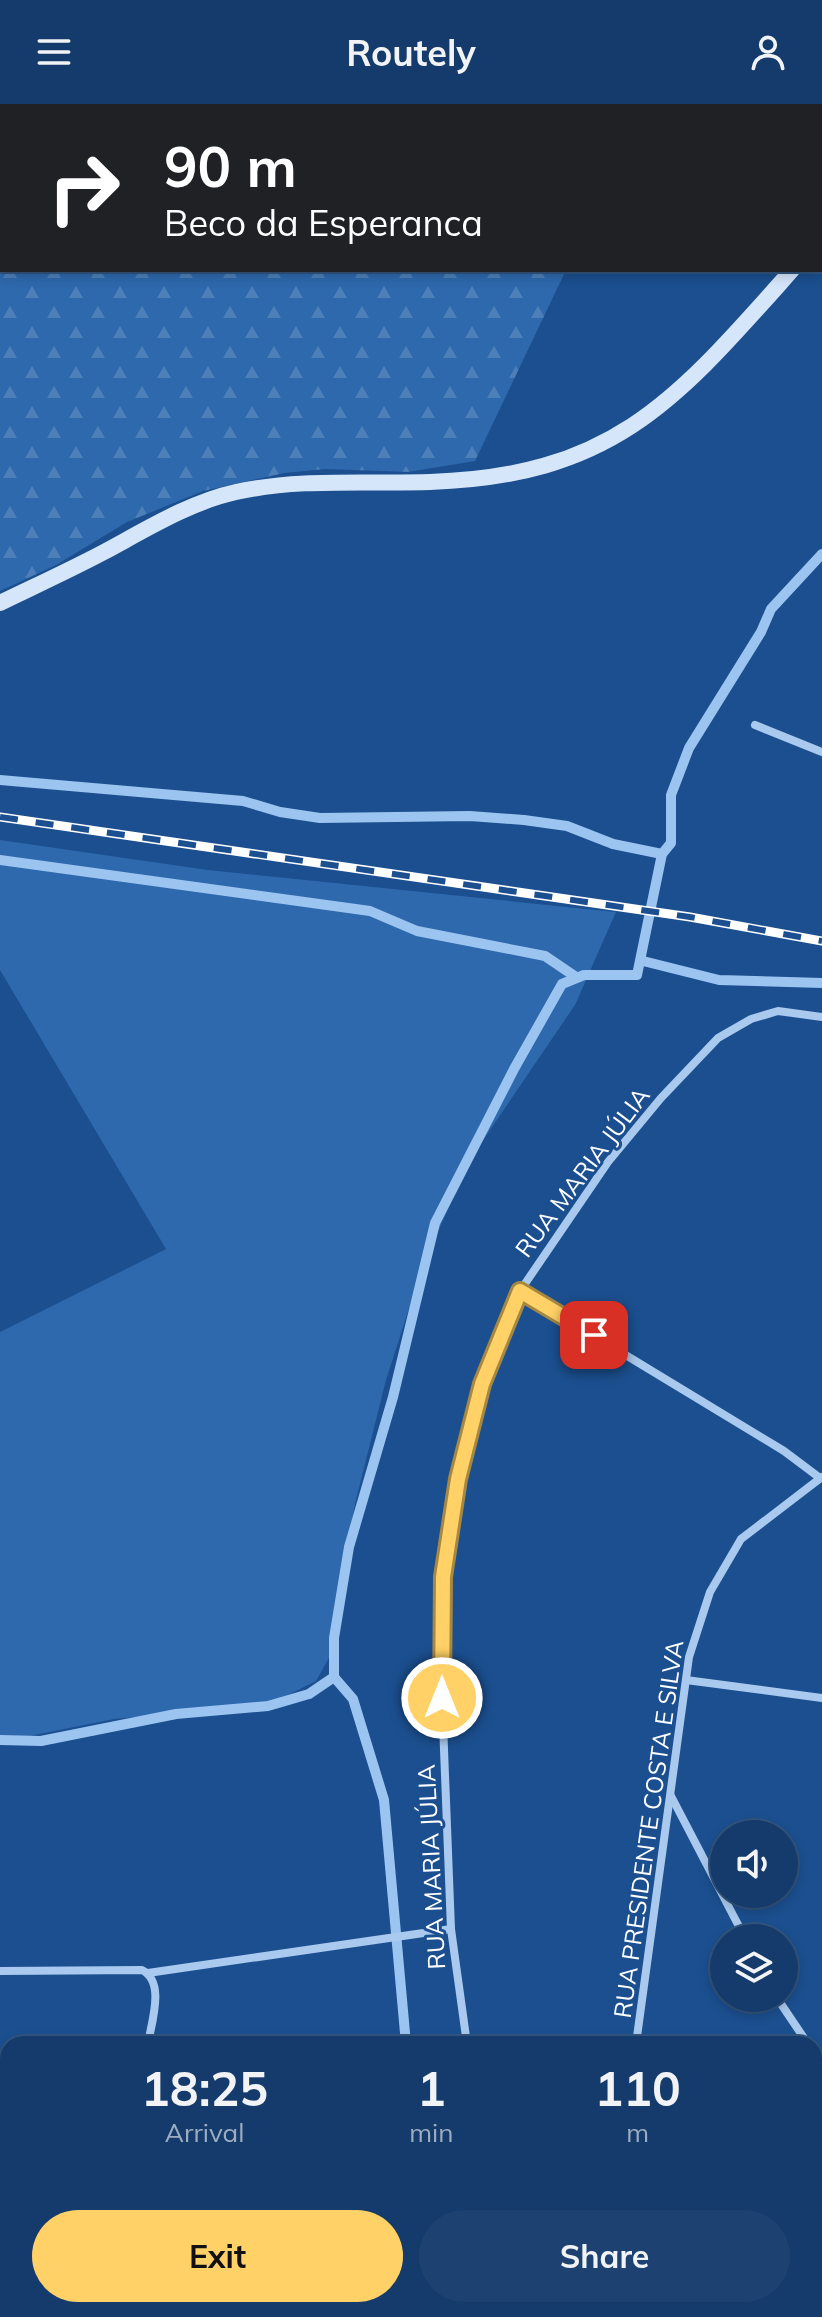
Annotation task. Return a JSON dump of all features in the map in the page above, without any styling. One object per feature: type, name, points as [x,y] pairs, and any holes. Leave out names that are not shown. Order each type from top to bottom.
[{"type":"street","points":[[0,603],[177,514],[234,492],[313,482],[433,482],[516,473],[576,457],[625,433],[675,395],[790,272]]},
{"type":"street","points":[[755,725],[822,752]]},
{"type":"street","name":"RUA MARIA JÚLIA","points":[[466,2036],[451,1929],[442,1698],[443,1577],[458,1479],[482,1384],[520,1291],[608,1162],[661,1098],[718,1038],[751,1019],[778,1011],[822,1017]]},
{"type":"street","points":[[520,1291],[784,1451],[821,1478]]},
{"type":"street","name":"RUA PRESIDENTE COSTA E SILVA","points":[[637,2036],[689,1657],[710,1592],[741,1539],[821,1478]]},
{"type":"street","points":[[686,1680],[822,1698]]},
{"type":"street","points":[[671,1795],[738,1924]]},
{"type":"street","points":[[148,1973],[451,1929]]},
{"type":"street","points":[[0,1971],[142,1970],[148,1973],[156,1987],[149,2036]]},
{"type":"street","points":[[786,2012],[803,2036]]},
{"type":"green space","points":[[0,272],[565,272],[475,461],[408,472],[325,469],[284,473],[203,491],[127,522],[56,565],[0,591]]},
{"type":"green space","points":[[0,840],[208,870],[616,912],[575,1005],[471,1158],[423,1265],[386,1380],[356,1500],[337,1598],[330,1656],[316,1681],[268,1705],[114,1719],[0,1742],[0,1332],[166,1249],[0,970]]},
{"type":"waterway","points":[[405,2036],[384,1800],[353,1699],[334,1677],[334,1638],[349,1547],[393,1397],[435,1223],[514,1069],[562,984],[584,975],[637,975],[662,854],[671,843],[671,795],[689,748],[761,632],[771,609],[822,554]]},
{"type":"waterway","points":[[0,780],[243,801],[280,812],[320,818],[470,816],[524,820],[567,826],[613,844],[662,854]]},
{"type":"waterway","points":[[0,860],[370,911],[417,931],[545,956],[576,977]]},
{"type":"waterway","points":[[643,961],[719,980],[822,983]]},
{"type":"waterway","points":[[0,1740],[41,1741],[176,1714],[268,1706],[309,1694],[334,1677]]},
{"type":"railway","points":[[0,817],[690,917],[822,941]]},
{"type":"route","points":[[442,1698],[443,1577],[458,1479],[482,1384],[520,1291],[594,1335]]}]
